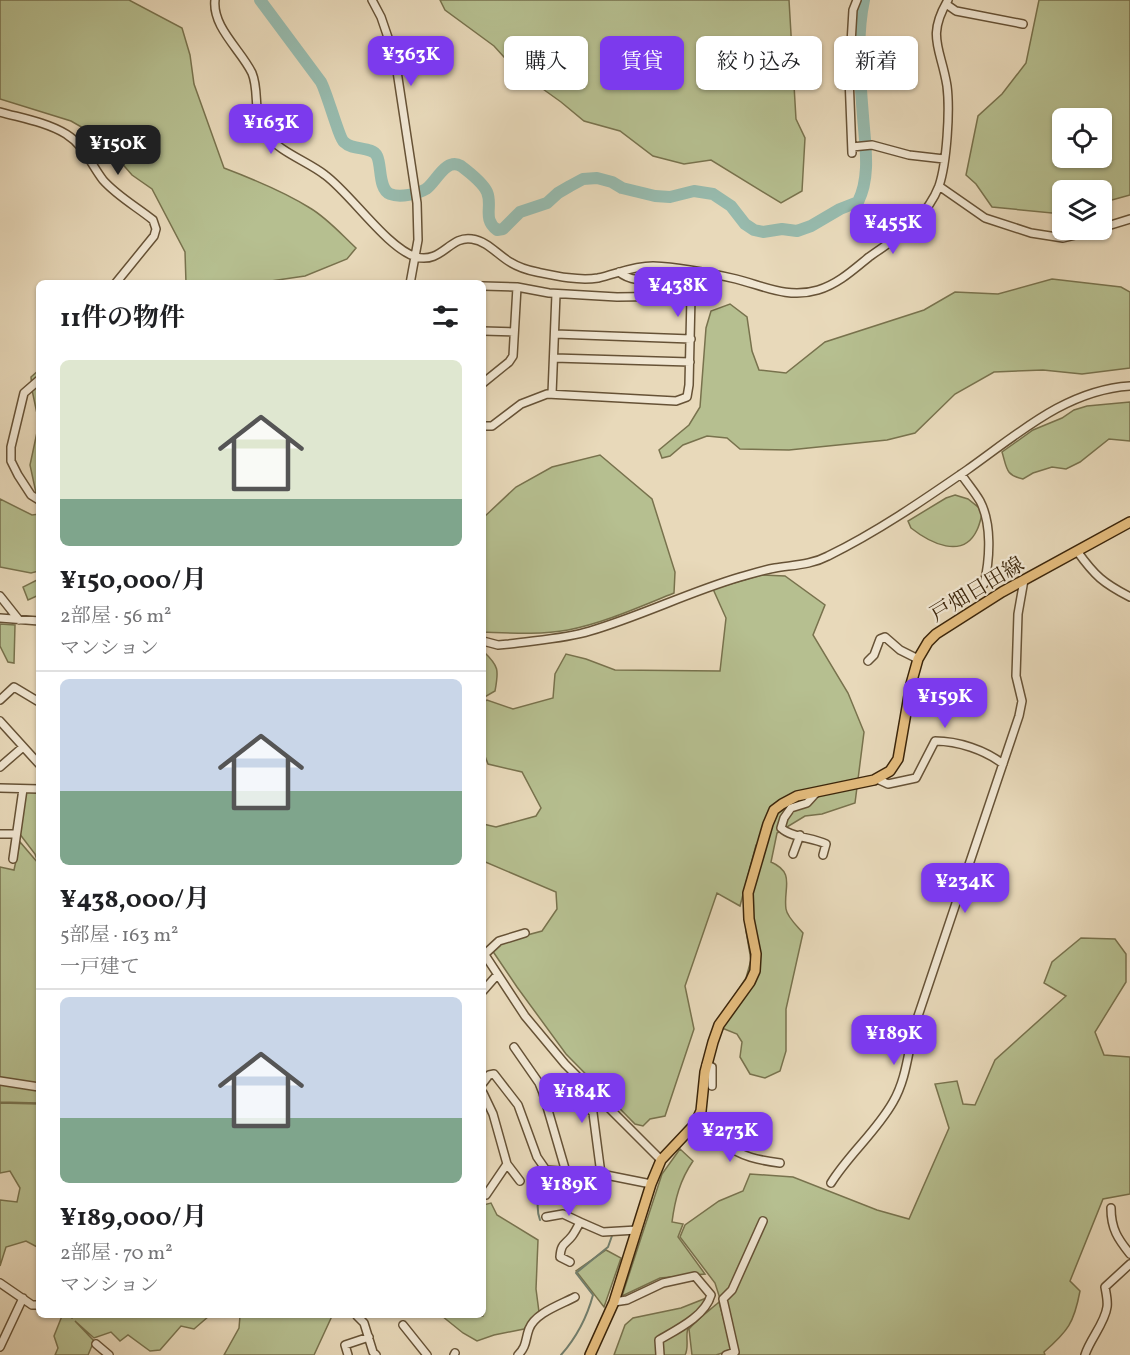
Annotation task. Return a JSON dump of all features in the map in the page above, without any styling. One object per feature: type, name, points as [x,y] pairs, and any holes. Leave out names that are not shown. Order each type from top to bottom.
[{"type":"main road","name":"戸畑日田線","points":[[877,779],[890,771],[898,759],[911,684],[918,658],[928,642],[936,634],[1024,580],[1130,522]]},
{"type":"main road","points":[[590,1355],[614,1302],[651,1184],[661,1160],[695,1124],[701,1111],[706,1065],[719,1025],[750,982],[755,971],[756,954],[749,919],[748,893],[774,810],[797,796],[877,779]]},
{"type":"street","points":[[215,0],[216,18],[253,76],[258,115],[264,132],[283,148],[328,177],[382,232],[398,246],[415,256],[430,258],[439,255],[458,240],[468,238],[484,244],[513,264],[536,272],[585,279],[637,267],[654,266],[726,277],[789,294],[804,294],[838,282],[913,224],[931,202],[939,186],[944,159],[947,89],[935,39],[936,26],[947,2],[956,11],[1023,24]]},
{"type":"street","points":[[372,0],[381,17],[395,58],[415,186],[419,222],[411,280]]},
{"type":"street","points":[[857,0],[853,10],[849,77],[852,150],[872,146],[909,155],[944,159]]},
{"type":"street","points":[[0,112],[65,134],[88,154],[104,180],[153,220],[156,229],[154,236],[118,280]]},
{"type":"street","points":[[939,186],[985,218],[1031,233],[1052,236]]},
{"type":"street","points":[[1112,225],[1130,219]]},
{"type":"street","points":[[486,426],[499,423],[530,399],[552,394],[681,400],[687,397],[691,339],[690,296],[693,289],[691,284],[683,281],[631,279],[619,272]]},
{"type":"street","points":[[486,286],[517,287],[556,294],[617,297],[690,296]]},
{"type":"street","points":[[486,381],[513,356],[517,287]]},
{"type":"street","points":[[552,394],[556,294]]},
{"type":"street","points":[[486,331],[514,332]]},
{"type":"street","points":[[555,334],[691,339]]},
{"type":"street","points":[[554,358],[690,362]]},
{"type":"street","points":[[36,383],[24,393],[11,447],[11,461],[31,495],[36,499]]},
{"type":"street","points":[[486,641],[498,645],[580,634],[629,619],[681,597],[738,577],[825,558],[887,523],[1053,410],[1083,394],[1130,386]]},
{"type":"street","points":[[961,474],[981,503],[986,522],[989,560],[984,584]]},
{"type":"street","points":[[1077,550],[1097,577],[1106,585],[1130,597]]},
{"type":"street","points":[[831,1183],[842,1164],[873,1131],[895,1099],[905,1072],[915,1025],[1004,764],[1022,701],[1016,676],[1018,614],[1024,580]]},
{"type":"street","points":[[0,596],[19,620]]},
{"type":"street","points":[[0,618],[36,621]]},
{"type":"street","points":[[868,661],[874,655],[880,639],[885,637],[900,650],[918,658]]},
{"type":"street","points":[[0,700],[14,687],[36,700]]},
{"type":"street","points":[[0,722],[36,761]]},
{"type":"street","points":[[877,779],[888,784],[916,778],[935,741],[951,741],[971,746],[1004,764]]},
{"type":"street","points":[[0,767],[23,747]]},
{"type":"street","points":[[0,788],[36,789]]},
{"type":"street","points":[[13,859],[23,789]]},
{"type":"street","points":[[817,792],[807,803],[791,808],[781,828],[786,833],[815,838],[826,844],[823,855]]},
{"type":"street","points":[[0,834],[16,834]]},
{"type":"street","points":[[794,854],[800,835]]},
{"type":"street","points":[[486,951],[499,941],[525,933]]},
{"type":"street","points":[[486,956],[525,1016],[565,1064],[661,1160]]},
{"type":"street","points":[[486,988],[497,975]]},
{"type":"street","points":[[514,1047],[539,1083],[543,1093],[565,1172],[562,1200]]},
{"type":"street","points":[[706,1065],[712,1067],[712,1086]]},
{"type":"street","points":[[486,1080],[494,1074],[518,1105],[542,1166],[551,1172],[600,1174],[651,1184]]},
{"type":"street","points":[[0,1081],[36,1087]]},
{"type":"street","points":[[543,1093],[570,1085],[594,1113],[600,1174],[595,1191]]},
{"type":"street","points":[[486,1099],[493,1114],[507,1164],[520,1181]]},
{"type":"street","points":[[695,1124],[724,1135],[724,1144],[738,1154],[780,1163]]},
{"type":"street","points":[[486,1195],[507,1164]]},
{"type":"street","points":[[1111,1208],[1111,1222],[1119,1241],[1130,1254]]},
{"type":"street","points":[[546,1217],[563,1214],[603,1232],[637,1230]]},
{"type":"street","points":[[726,1355],[735,1352],[723,1299],[732,1290],[763,1221]]},
{"type":"street","points":[[570,1262],[559,1255],[564,1243],[571,1237],[580,1222]]},
{"type":"street","points":[[1085,1355],[1107,1306],[1105,1287],[1130,1264]]},
{"type":"street","points":[[614,1302],[627,1300],[663,1283],[695,1276],[699,1280],[711,1295],[708,1304],[691,1319],[659,1340],[660,1355]]},
{"type":"street","points":[[0,1283],[32,1305],[36,1305]]},
{"type":"street","points":[[0,1347],[23,1298]]},
{"type":"street","points":[[518,1355],[525,1348],[533,1322],[541,1315],[575,1298]]},
{"type":"street","points":[[362,1318],[369,1337],[372,1354]]},
{"type":"street","points":[[403,1324],[427,1355]]},
{"type":"street","points":[[348,1355],[345,1345],[369,1337]]},
{"type":"street","points":[[96,1344],[109,1355]]},
{"type":"green space","points":[[0,0],[129,0],[182,28],[190,55],[194,84],[224,168],[279,191],[310,208],[328,221],[356,248],[347,259],[305,276],[278,280],[186,280],[185,252],[152,189],[132,175],[99,137],[71,121],[0,99]]},
{"type":"green space","points":[[440,0],[789,0],[791,36],[696,36],[696,90],[794,90],[796,119],[805,138],[802,191],[781,203],[711,160],[684,164],[653,156],[620,131],[584,121],[544,90],[588,90],[588,36],[504,36],[504,57],[494,46],[445,10]]},
{"type":"green space","points":[[1039,0],[1130,0],[1130,195],[1112,200],[1112,180],[1052,180],[1052,213],[992,207],[976,184],[966,175],[978,116],[1002,94],[1026,63]]},
{"type":"green space","points":[[1052,279],[1121,287],[1130,292],[1130,368],[1082,374],[1043,370],[994,372],[955,394],[915,433],[887,440],[789,450],[740,449],[727,438],[707,436],[683,445],[670,456],[662,458],[659,450],[689,425],[700,407],[706,328],[711,311],[730,304],[747,317],[752,351],[759,370],[786,373],[825,342],[924,310],[955,292],[998,294]]},
{"type":"green space","points":[[36,373],[36,409],[32,390],[31,377]]},
{"type":"green space","points":[[1130,402],[1130,441],[1109,439],[1080,462],[1066,469],[1052,467],[1023,479],[1008,470],[1002,452],[1033,430],[1087,406]]},
{"type":"green space","points":[[36,437],[36,493],[30,465]]},
{"type":"green space","points":[[600,455],[652,499],[675,572],[674,593],[608,619],[568,630],[536,633],[486,632],[486,515],[516,487],[552,467]]},
{"type":"green space","points":[[955,495],[968,499],[983,511],[978,528],[971,539],[955,547],[946,546],[927,539],[911,528],[908,521]]},
{"type":"green space","points":[[0,499],[32,515],[36,514],[36,572],[31,573],[0,567]]},
{"type":"green space","points":[[761,575],[785,576],[825,605],[813,635],[848,693],[864,732],[855,803],[822,814],[805,816],[777,833],[771,862],[779,866],[786,876],[787,912],[790,919],[803,933],[786,1009],[786,1051],[780,1071],[765,1078],[750,1074],[740,1057],[742,1042],[737,1034],[722,1028],[728,1005],[746,978],[751,960],[746,931],[745,900],[760,844],[756,845],[740,906],[717,893],[685,986],[694,1029],[665,1116],[650,1119],[643,1126],[635,1124],[566,1054],[492,950],[501,942],[542,931],[557,909],[556,892],[486,862],[486,825],[496,827],[536,816],[541,808],[522,772],[488,764],[486,759],[486,700],[513,709],[553,698],[555,674],[566,654],[615,670],[720,671],[726,618],[713,589]]},
{"type":"green space","points":[[36,580],[36,596],[28,600],[23,587]]},
{"type":"green space","points":[[0,624],[15,625],[14,663],[8,662],[0,646]]},
{"type":"green space","points":[[486,654],[495,665],[497,673],[495,691],[486,696]]},
{"type":"green space","points":[[25,792],[36,792],[36,857],[19,833]]},
{"type":"green space","points":[[20,842],[36,861],[36,1103],[0,1102],[0,867],[14,870]]},
{"type":"green space","points":[[1081,938],[1115,939],[1126,954],[1126,982],[1095,1032],[1104,1055],[1130,1057],[1130,1194],[1103,1199],[1070,1281],[1080,1291],[1069,1326],[1044,1352],[1045,1355],[738,1355],[715,1283],[680,1237],[685,1225],[719,1201],[743,1191],[750,1174],[793,1177],[877,1210],[909,1219],[949,1128],[935,1084],[957,1081],[963,1104],[975,1105],[995,1060],[1066,996],[1044,983],[1052,962]]},
{"type":"green space","points":[[0,1103],[36,1104],[36,1246],[26,1241],[6,1247],[0,1266],[0,1200],[17,1202],[20,1188],[10,1171],[0,1173]]},
{"type":"green space","points":[[680,1149],[693,1161],[679,1190],[672,1222],[683,1224],[678,1237],[705,1274],[660,1278],[622,1296],[662,1174]]},
{"type":"green space","points":[[491,1203],[497,1215],[538,1240],[536,1289],[539,1312],[524,1329],[477,1341],[444,1318],[486,1318],[486,1204]]},
{"type":"green space","points":[[606,1250],[621,1258],[604,1307],[576,1271]]},
{"type":"green space","points":[[709,1297],[713,1301],[710,1306],[689,1326],[685,1355],[663,1355],[657,1342],[656,1355],[614,1355],[625,1325],[633,1318],[681,1308]]},
{"type":"green space","points":[[719,1302],[732,1350],[716,1355],[692,1355],[689,1329]]},
{"type":"green space","points":[[61,1318],[207,1318],[194,1329],[181,1326],[160,1350],[150,1351],[128,1335],[120,1341],[111,1332],[94,1338],[75,1321],[94,1341],[88,1355],[55,1355],[58,1348],[54,1336]]},
{"type":"green space","points":[[240,1318],[331,1318],[314,1355],[224,1355],[239,1328]]},
{"type":"waterway","points":[[260,0],[321,82],[344,142],[352,147],[375,153],[379,160],[382,182],[390,194],[404,195],[423,191],[446,167],[456,164],[468,171],[487,192],[490,221],[497,230],[503,229],[520,212],[547,203],[558,193],[583,179],[597,178],[612,182],[622,188],[655,196],[670,197],[694,191],[713,194],[731,206],[745,224],[754,230],[763,232],[782,229],[797,231],[858,202],[866,171],[859,58],[864,0]]},
{"type":"waterway","points":[[540,1220],[538,1202],[544,1173]]},
{"type":"waterway","points":[[561,1355],[580,1327],[593,1295],[576,1273],[608,1247],[613,1233]]}]
